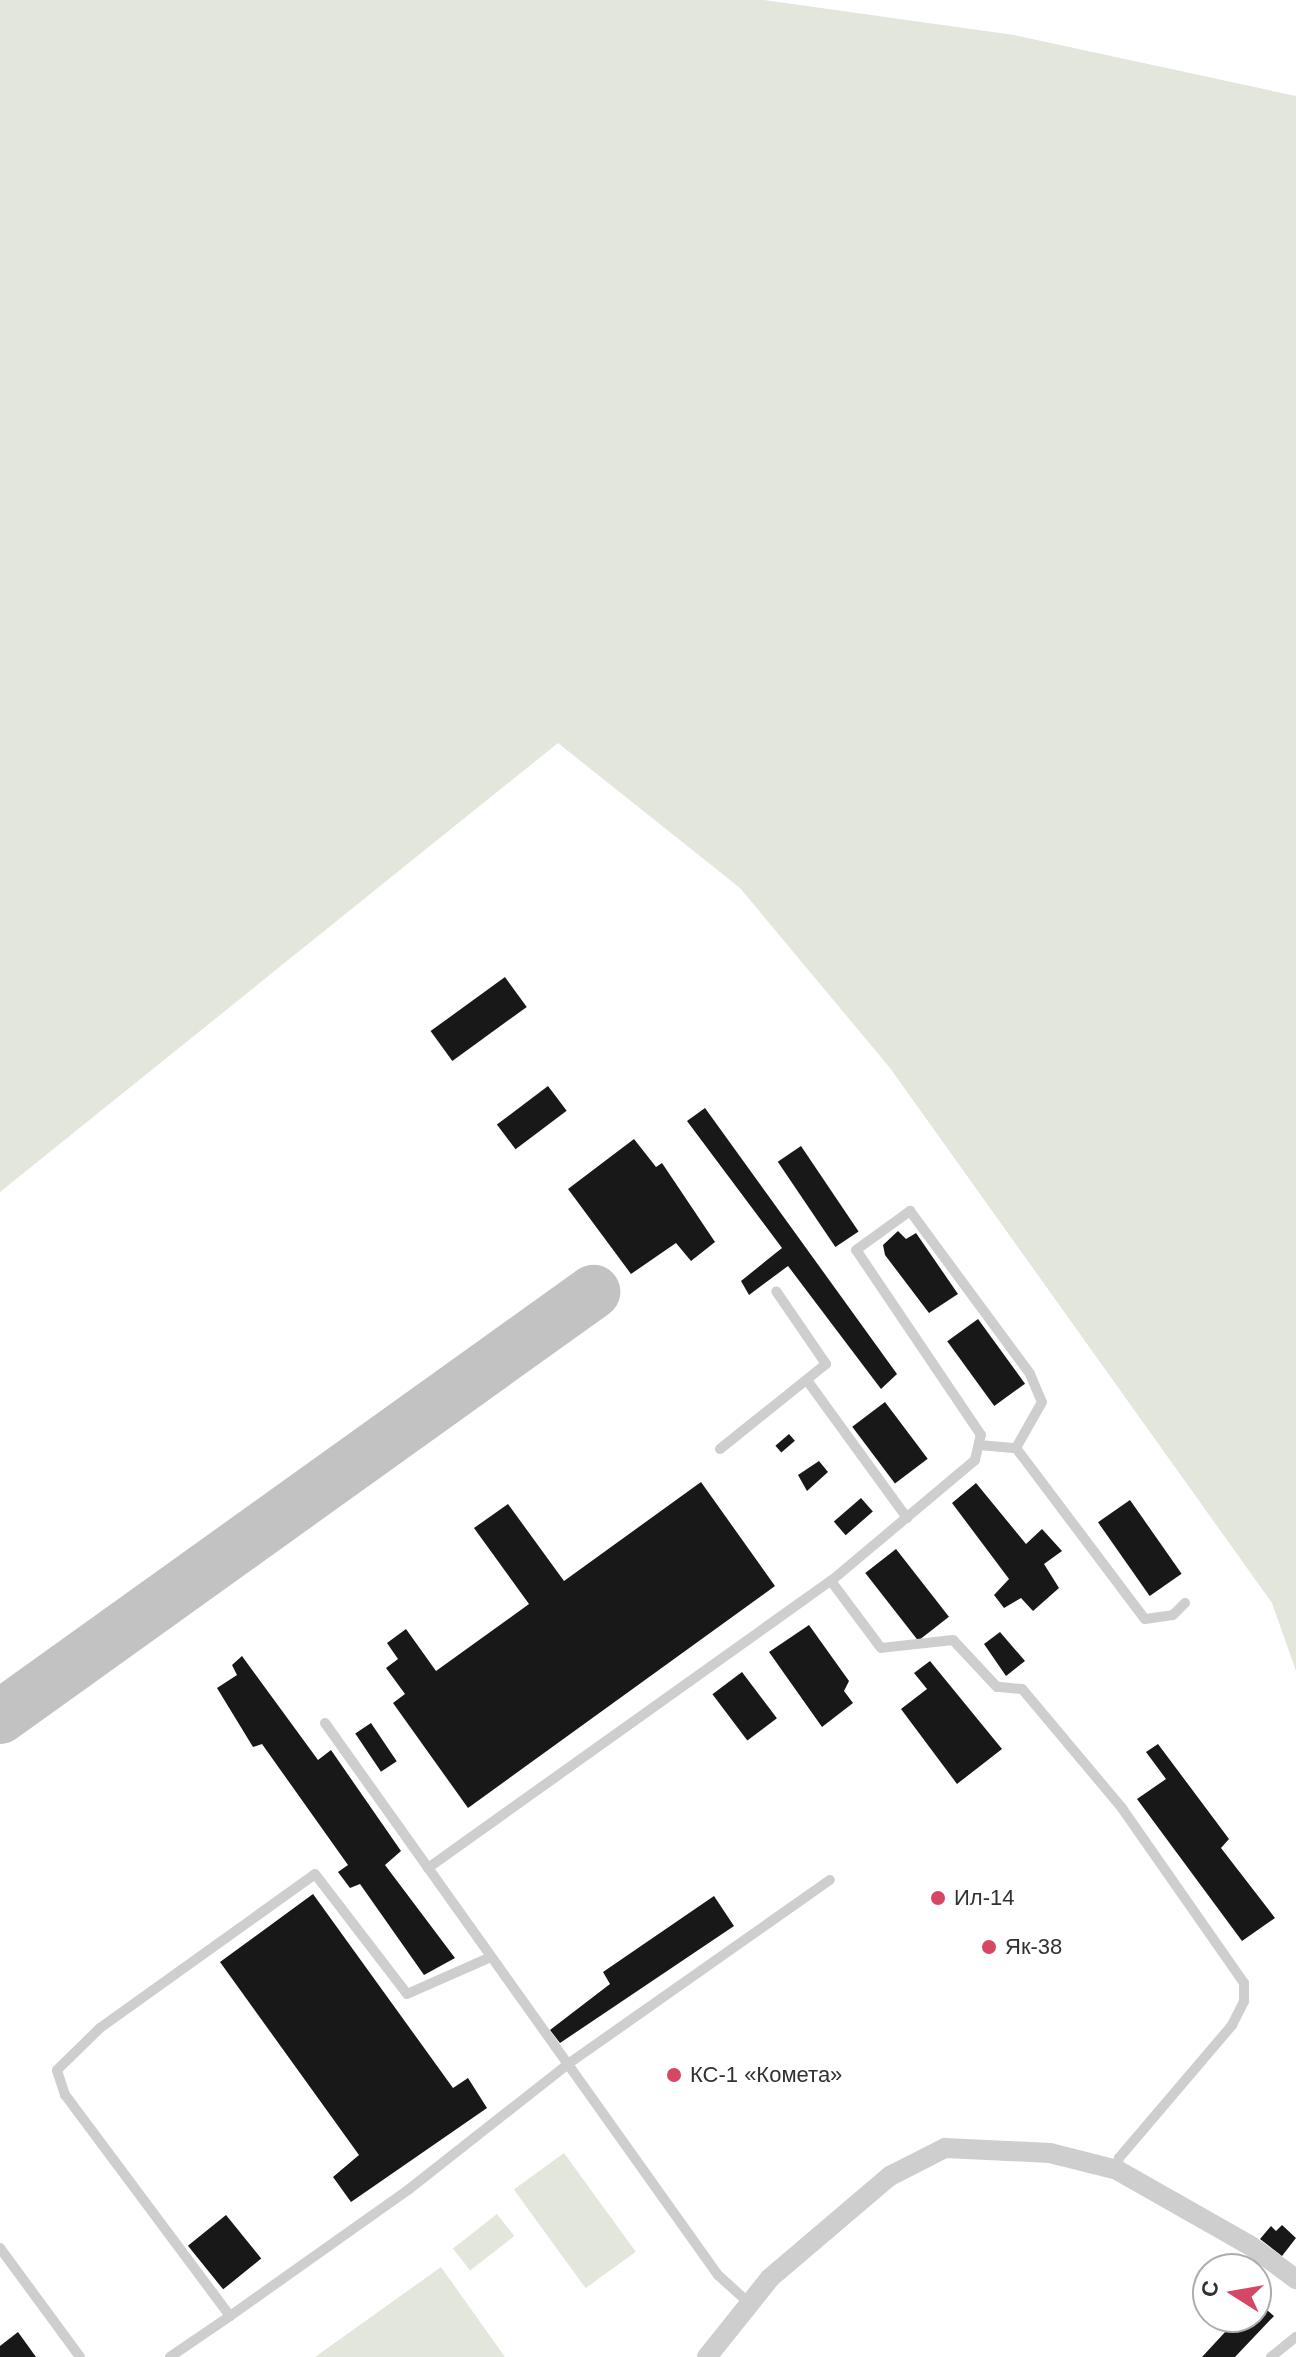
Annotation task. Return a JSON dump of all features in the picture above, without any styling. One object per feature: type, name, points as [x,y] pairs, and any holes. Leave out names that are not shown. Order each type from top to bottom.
[{"type":"street","points":[[707,2357],[770,2278],[890,2176],[945,2148],[1050,2153],[1117,2170],[1251,2246],[1295,2277]]},
{"type":"lane","points":[[428,1868],[831,1581],[975,1460],[981,1435],[856,1250],[910,1211],[1030,1374],[1042,1402],[1016,1448]]},
{"type":"lane","points":[[720,1449],[809,1383],[826,1364],[776,1291]]},
{"type":"lane","points":[[809,1383],[907,1518]]},
{"type":"lane","points":[[979,1445],[1016,1448],[1145,1619],[1173,1615],[1185,1603]]},
{"type":"lane","points":[[831,1581],[881,1648],[953,1640],[997,1687],[1022,1689],[1122,1808],[1244,1983],[1244,2001],[1232,2025],[1119,2158],[1117,2170]]},
{"type":"lane","points":[[325,1723],[718,2275],[750,2304]]},
{"type":"lane","points":[[230,2316],[65,2095],[57,2070],[100,2028],[315,1874],[407,1994],[491,1957]]},
{"type":"lane","points":[[170,2357],[408,2190],[568,2064],[830,1880]]},
{"type":"lane","points":[[0,2248],[80,2357]]},
{"type":"lane","points":[[1271,2357],[1296,2337]]},
{"type":"shaded area","points":[[0,0],[764,0],[1014,35],[1296,96],[1296,1671],[1272,1603],[890,1068],[740,888],[558,743],[0,1192]]},
{"type":"shaded area","points":[[564,2153],[636,2252],[586,2288],[514,2189]]},
{"type":"shaded area","points":[[497,2214],[514,2236],[470,2271],[453,2248]]},
{"type":"shaded area","points":[[441,2267],[505,2357],[315,2357]]},
{"type":"building","points":[[505,977],[527,1007],[452,1061],[431,1031]]},
{"type":"building","points":[[548,1086],[567,1111],[516,1149],[497,1125]]},
{"type":"building","points":[[705,1108],[897,1374],[881,1389],[788,1266],[749,1295],[741,1281],[782,1248],[687,1121]]},
{"type":"building","points":[[634,1139],[656,1167],[662,1163],[715,1242],[691,1261],[676,1243],[631,1274],[568,1189]]},
{"type":"building","points":[[801,1146],[859,1231],[835,1247],[778,1162]]},
{"type":"building","points":[[898,1231],[906,1239],[916,1233],[958,1294],[929,1313],[885,1255],[883,1245]]},
{"type":"building","points":[[978,1319],[1025,1384],[994,1406],[947,1341]]},
{"type":"building","points":[[885,1402],[928,1459],[895,1483],[852,1427]]},
{"type":"building","points":[[789,1434],[795,1441],[781,1453],[775,1446]]},
{"type":"building","points":[[819,1461],[828,1472],[807,1491],[798,1475]]},
{"type":"building","points":[[701,1482],[775,1586],[468,1808],[393,1703],[405,1694],[386,1668],[398,1659],[387,1643],[406,1629],[436,1671],[529,1604],[474,1528],[508,1504],[564,1581]]},
{"type":"building","points":[[976,1483],[1026,1544],[1042,1529],[1062,1551],[1044,1564],[1059,1588],[1033,1611],[1021,1598],[1004,1608],[994,1595],[1009,1579],[952,1503]]},
{"type":"building","points":[[861,1498],[873,1512],[846,1535],[834,1522]]},
{"type":"building","points":[[1130,1500],[1182,1574],[1150,1596],[1098,1522]]},
{"type":"building","points":[[896,1549],[949,1617],[918,1641],[865,1573]]},
{"type":"building","points":[[809,1625],[849,1681],[844,1691],[853,1703],[822,1727],[769,1652]]},
{"type":"building","points":[[1000,1632],[1025,1661],[1006,1676],[984,1644]]},
{"type":"building","points":[[242,1656],[318,1760],[331,1750],[401,1851],[385,1865],[455,1958],[424,1975],[360,1884],[350,1888],[338,1872],[348,1865],[262,1744],[253,1747],[217,1688],[237,1675],[232,1665]]},
{"type":"building","points":[[930,1661],[1002,1749],[957,1784],[901,1709],[927,1689],[914,1673]]},
{"type":"building","points":[[742,1672],[777,1718],[747,1741],[712,1694]]},
{"type":"building","points":[[371,1723],[397,1761],[381,1772],[355,1734]]},
{"type":"building","points":[[1158,1744],[1229,1839],[1221,1848],[1275,1918],[1242,1941],[1137,1799],[1166,1779],[1146,1752]]},
{"type":"building","points":[[313,1894],[453,2088],[468,2078],[487,2108],[351,2202],[333,2177],[359,2155],[220,1962]]},
{"type":"building","points":[[714,1896],[734,1926],[560,2043],[550,2030],[610,1984],[603,1972]]},
{"type":"building","points":[[226,2215],[261,2259],[223,2289],[188,2246]]},
{"type":"building","points":[[1282,2225],[1296,2238],[1282,2256],[1260,2239],[1271,2226],[1276,2231]]},
{"type":"building","points":[[18,2332],[36,2357],[0,2357],[0,2346]]},
{"type":"building","points":[[1224,2333],[1258,2333],[1235,2357],[1202,2357]]},
{"type":"taxiway","points":[[0,1717],[593,1292]]},
{"type":"place","name":"Ил-14","points":[[938,1898]]},
{"type":"place","name":"Як-38","points":[[989,1947]]},
{"type":"place","name":"КС-1 «Комета»","points":[[674,2075]]}]
